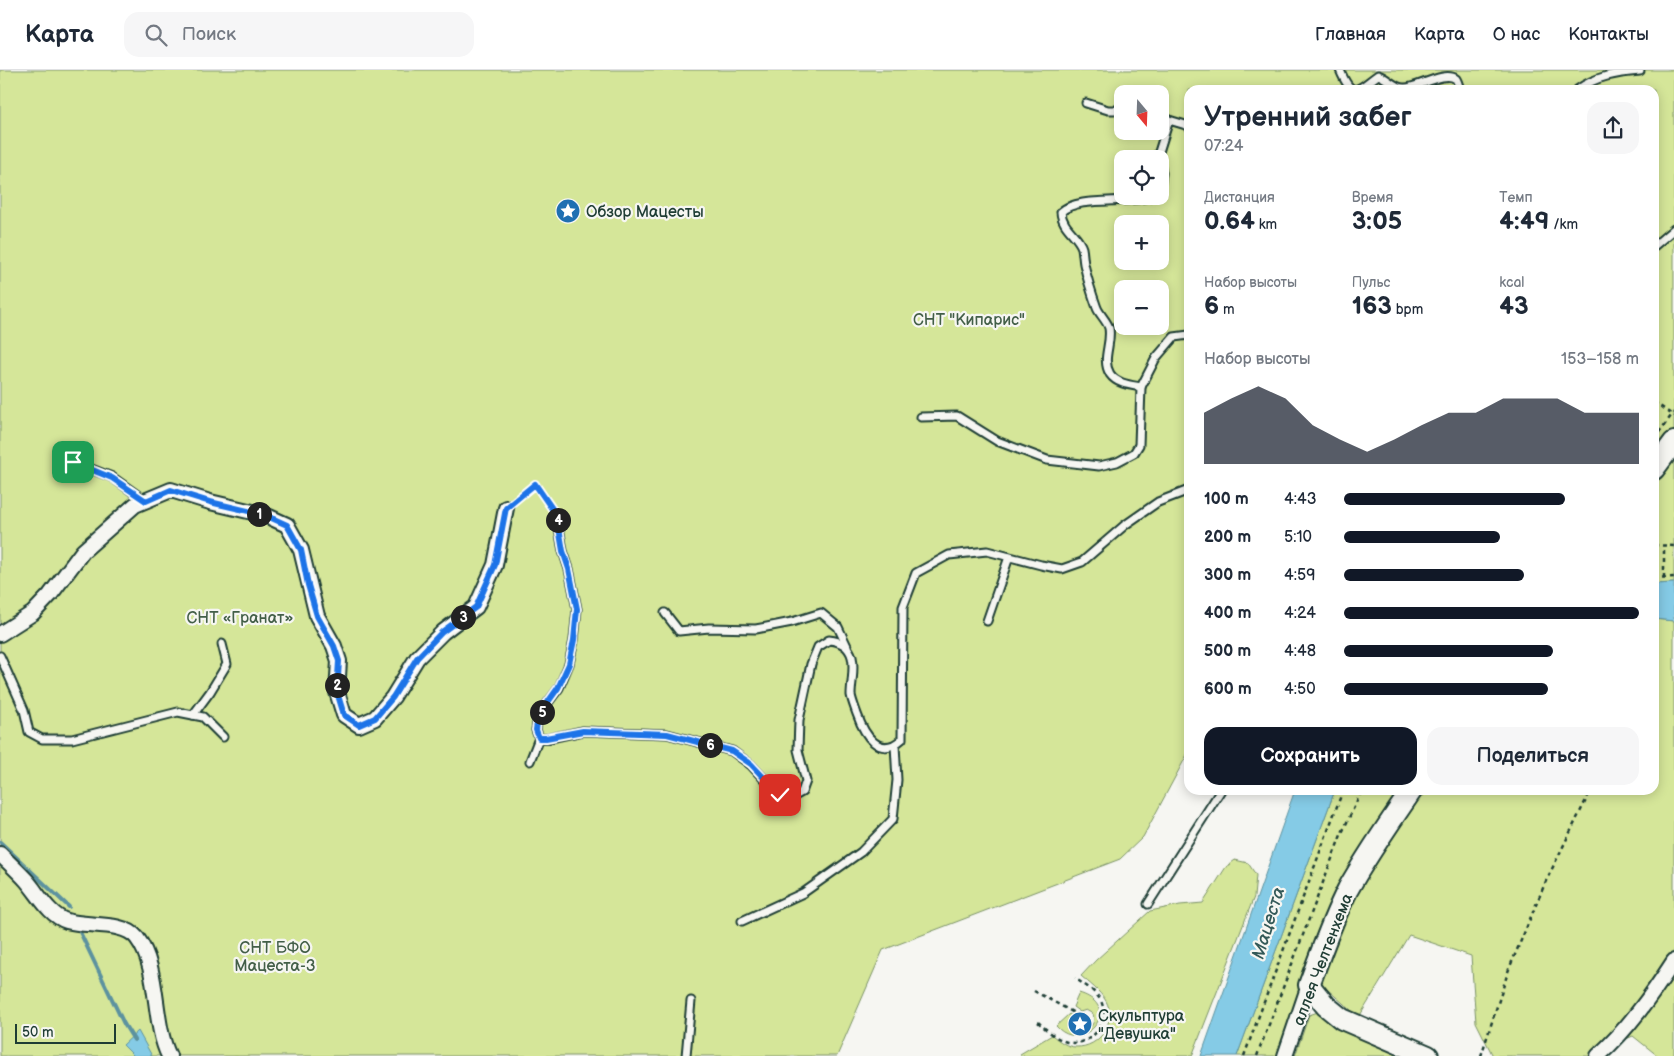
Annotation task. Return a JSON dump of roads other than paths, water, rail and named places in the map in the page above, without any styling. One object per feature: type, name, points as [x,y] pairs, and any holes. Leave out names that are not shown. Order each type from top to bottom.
[{"type":"main road","points":[[1659,462],[1674,442]]},
{"type":"main road","name":"аллея Челтенхема","points":[[1309,985],[1348,890],[1384,829],[1408,795]]},
{"type":"main road","points":[[1309,985],[1326,1006],[1342,1018],[1428,1056]]},
{"type":"street","points":[[0,634],[33,613],[50,596],[83,551],[135,506],[171,490],[210,502],[265,515],[287,525],[301,550],[317,616],[334,646],[339,661],[337,692],[344,715],[359,725],[375,718],[393,697],[417,658],[436,639],[476,607],[495,565],[506,508]]},
{"type":"street","points":[[0,854],[27,881],[56,916],[68,922],[127,930],[137,938],[147,960],[158,1021],[169,1056]]},
{"type":"street","points":[[1598,1056],[1616,1040],[1674,961]]},
{"type":"street","name":"аллея Челтенхема","points":[[1285,1056],[1309,985]]},
{"type":"lane","points":[[1340,70],[1348,85]]},
{"type":"lane","points":[[1584,85],[1612,74],[1640,71]]},
{"type":"lane","points":[[1366,85],[1378,75],[1395,85]]},
{"type":"lane","points":[[1414,85],[1441,75],[1451,75],[1458,85]]},
{"type":"lane","points":[[1086,103],[1114,110]]},
{"type":"lane","points":[[1169,120],[1184,125]]},
{"type":"lane","points":[[1114,201],[1082,203],[1066,207],[1062,212],[1062,218],[1082,247],[1084,265],[1098,310],[1108,327],[1107,368],[1117,381],[1141,387]]},
{"type":"lane","points":[[1659,242],[1674,229]]},
{"type":"lane","points":[[921,417],[957,416],[996,441],[1047,460],[1099,466],[1117,462],[1134,453],[1139,445],[1141,387],[1156,358],[1174,337],[1184,336]]},
{"type":"lane","points":[[73,462],[112,478],[146,501]]},
{"type":"lane","points":[[665,613],[679,632],[709,628],[756,629],[792,622],[821,613],[838,627],[852,657],[851,697],[865,734],[875,744],[886,747],[895,746],[902,739],[903,607],[916,573],[949,555],[986,550],[1062,569],[1082,562],[1125,525],[1158,502],[1184,492]]},
{"type":"lane","points":[[530,761],[539,738],[536,730],[538,716],[558,688],[569,664],[574,640],[575,601],[557,516]]},
{"type":"lane","points":[[987,621],[1009,557]]},
{"type":"lane","points":[[539,738],[583,731],[667,734],[732,751],[751,764],[780,795],[793,797],[802,792],[806,781],[798,750],[799,720],[811,664],[818,647],[829,640],[838,641],[848,648]]},
{"type":"lane","points":[[192,715],[210,692],[227,664],[222,644]]},
{"type":"lane","points":[[0,656],[24,710],[29,732],[42,738],[72,739],[178,712],[203,717],[223,737]]},
{"type":"lane","points":[[742,921],[803,893],[861,852],[893,819],[897,780],[895,746]]},
{"type":"lane","points":[[1148,904],[1218,795]]},
{"type":"lane","points":[[686,1056],[691,1001]]},
{"type":"water","points":[[1674,583],[1674,621],[1659,620],[1659,584]]},
{"type":"water","name":"Мацеста","points":[[1293,795],[1333,795],[1237,1056],[1201,1056]]},
{"type":"water","points":[[138,1031],[152,1056],[134,1056],[123,1045]]},
{"type":"waterway","points":[[0,842],[69,907]]},
{"type":"waterway","points":[[79,930],[124,1024],[134,1040]]},
{"type":"place","name":"Обзор Мацесты","points":[[568,211]]},
{"type":"place","name":"Скульптура \"Девушка\"","points":[[1080,1024]]},
{"type":"park label","name":"СНТ \"Кипарис\"","points":[[969,319]]},
{"type":"park label","name":"СНТ «Гранат»","points":[[240,617]]},
{"type":"park label","name":"СНТ БФО Мацеста-3","points":[[275,956]]}]
